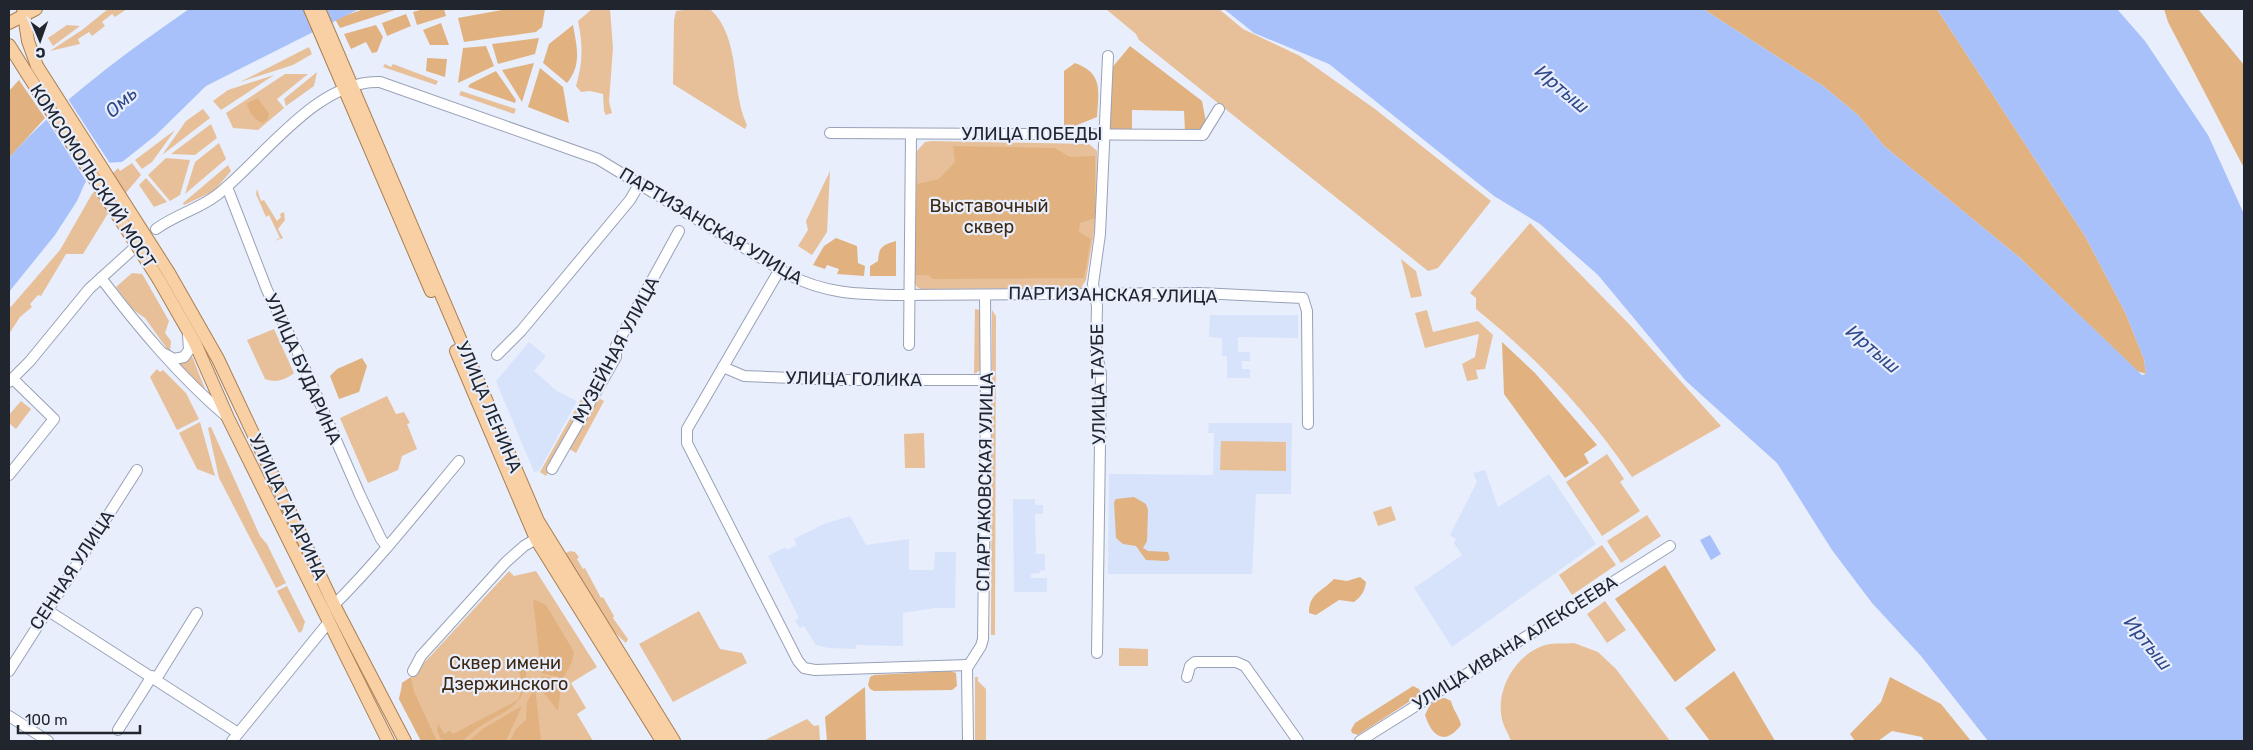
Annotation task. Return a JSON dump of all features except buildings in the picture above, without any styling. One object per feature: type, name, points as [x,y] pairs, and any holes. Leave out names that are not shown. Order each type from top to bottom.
[{"type":"main road","points":[[9,23],[23,12],[36,9]]},
{"type":"main road","points":[[310,9],[334,56]]},
{"type":"main road","points":[[319,9],[334,56]]},
{"type":"main road","points":[[23,12],[32,69]]},
{"type":"main road","points":[[9,45],[32,69]]},
{"type":"main road","name":"УЛИЦА ЛЕНИНА","points":[[334,56],[538,521],[674,741]]},
{"type":"main road","name":"КОМСОМОЛЬСКИЙ МОСТ","points":[[32,69],[164,276]]},
{"type":"main road","name":"УЛИЦА ЛЕНИНА","points":[[348,87],[536,539],[662,741]]},
{"type":"main road","name":"УЛИЦА ГАГАРИНА","points":[[164,276],[228,418],[388,741]]},
{"type":"main road","name":"УЛИЦА ГАГАРИНА","points":[[164,276],[218,359],[334,605],[404,741]]},
{"type":"street","name":"УЛИЦА ТАУБЕ","points":[[1096,653],[1101,374],[1096,350],[1097,306],[1094,293],[1100,234],[1108,56]]},
{"type":"street","name":"ПАРТИЗАНСКАЯ УЛИЦА","points":[[348,87],[368,82],[393,86],[584,153],[640,184],[780,269],[809,284],[836,292],[909,295],[1200,294],[1303,298],[1307,311],[1308,424]]},
{"type":"street","points":[[156,229],[215,197],[300,118],[331,96],[348,87]]},
{"type":"street","name":"УЛИЦА ПОБЕДЫ","points":[[830,133],[1204,135],[1219,109]]},
{"type":"street","points":[[909,345],[912,134]]},
{"type":"street","points":[[497,355],[527,324],[630,200],[640,184]]},
{"type":"street","name":"УЛИЦА БУДАРИНА","points":[[227,187],[267,290],[298,353],[360,495],[381,539],[387,547]]},
{"type":"street","name":"МУЗЕЙНАЯ УЛИЦА","points":[[552,469],[616,357],[616,346],[679,231]]},
{"type":"street","points":[[9,475],[54,420],[11,380],[101,278],[132,250]]},
{"type":"street","points":[[780,269],[687,429],[686,439],[801,664],[808,669],[815,670],[968,665],[968,741]]},
{"type":"street","points":[[101,278],[156,347],[184,378],[228,418]]},
{"type":"street","name":"СПАРТАКОВСКАЯ УЛИЦА","points":[[968,665],[978,652],[983,639],[985,295]]},
{"type":"street","points":[[156,347],[174,359],[179,359],[187,354],[190,340],[180,315]]},
{"type":"street","name":"УЛИЦА ГОЛИКА","points":[[723,367],[744,376],[842,380],[986,380]]},
{"type":"street","points":[[334,605],[360,579],[459,461]]},
{"type":"street","name":"СЕННАЯ УЛИЦА","points":[[9,671],[137,470]]},
{"type":"street","points":[[413,671],[421,656],[506,562],[524,546],[536,539]]},
{"type":"street","name":"УЛИЦА ИВАНА АЛЕКСЕЕВА","points":[[1360,741],[1670,546]]},
{"type":"street","points":[[47,610],[154,677],[235,737],[328,622]]},
{"type":"street","points":[[118,730],[197,613]]},
{"type":"street","points":[[1186,677],[1190,666],[1195,662],[1236,662],[1245,666],[1298,741]]},
{"type":"street","points":[[9,716],[48,741]]},
{"type":"shaded area","points":[[1210,315],[1298,315],[1298,338],[1238,337],[1238,352],[1250,352],[1250,361],[1242,361],[1242,369],[1250,369],[1250,378],[1227,378],[1227,356],[1222,356],[1222,338],[1209,337]]},
{"type":"shaded area","points":[[529,342],[546,356],[534,371],[557,391],[577,401],[539,471],[534,472],[496,381]]},
{"type":"shaded area","points":[[1209,423],[1292,423],[1291,494],[1256,494],[1252,574],[1108,574],[1109,474],[1213,475],[1214,433],[1208,433]]},
{"type":"shaded area","points":[[1485,470],[1498,507],[1549,474],[1596,544],[1452,647],[1414,588],[1462,555],[1454,543],[1456,539],[1450,535],[1477,482],[1473,473]]},
{"type":"shaded area","points":[[1013,499],[1035,499],[1035,505],[1043,505],[1043,514],[1035,514],[1036,554],[1045,554],[1045,570],[1040,571],[1040,573],[1031,574],[1031,578],[1047,578],[1047,592],[1014,592]]},
{"type":"shaded area","points":[[850,516],[866,545],[909,539],[909,570],[934,570],[935,552],[956,552],[955,608],[934,608],[903,613],[903,646],[856,645],[856,649],[828,648],[816,645],[804,626],[800,628],[795,620],[799,618],[768,556],[786,547],[787,550],[797,545],[794,539],[824,524]]},
{"type":"green space","points":[[108,9],[127,9],[115,17],[112,14],[102,22],[105,26],[92,36],[89,32],[78,39],[80,44],[50,51],[82,30]]},
{"type":"green space","points":[[364,9],[398,9],[340,28],[335,19]]},
{"type":"green space","points":[[424,9],[444,9],[446,16],[417,25],[413,12]]},
{"type":"green space","points":[[507,9],[545,9],[542,27],[536,32],[464,42],[458,18]]},
{"type":"green space","points":[[592,9],[610,9],[613,48],[609,102],[612,113],[606,115],[603,94],[590,91],[581,92],[576,86],[582,54],[578,21]]},
{"type":"green space","points":[[710,9],[720,21],[727,35],[742,111],[747,125],[745,129],[673,84],[674,20],[676,11]]},
{"type":"green space","points":[[1106,9],[1219,9],[1243,29],[1300,56],[1375,109],[1491,201],[1438,268],[1428,271],[1139,40],[1136,34]]},
{"type":"green space","points":[[1703,9],[1937,9],[2085,236],[2125,312],[2144,359],[2146,374],[2137,371],[2020,258],[1884,146],[1858,115],[1823,86]]},
{"type":"green space","points":[[2164,9],[2198,9],[2244,65],[2244,168],[2168,22]]},
{"type":"green space","points":[[406,14],[411,26],[387,36],[382,23]]},
{"type":"green space","points":[[441,23],[449,45],[430,45],[423,30]]},
{"type":"green space","points":[[67,25],[80,26],[53,46],[48,38]]},
{"type":"green space","points":[[376,25],[383,37],[377,52],[372,53],[366,42],[351,49],[344,34]]},
{"type":"green space","points":[[573,25],[577,63],[567,83],[543,63],[549,44]]},
{"type":"green space","points":[[539,38],[535,54],[498,64],[492,44]]},
{"type":"green space","points":[[486,46],[494,66],[458,83],[463,48]]},
{"type":"green space","points":[[1130,46],[1202,101],[1206,122],[1202,132],[1185,131],[1184,111],[1132,110],[1132,129],[1109,129],[1111,69]]},
{"type":"green space","points":[[309,47],[312,54],[293,65],[240,82]]},
{"type":"green space","points":[[427,58],[447,59],[445,77],[426,71]]},
{"type":"green space","points":[[534,63],[522,102],[502,70]]},
{"type":"green space","points":[[1075,63],[1091,72],[1095,78],[1098,91],[1097,117],[1075,126],[1064,127],[1064,71]]},
{"type":"green space","points":[[385,64],[391,67],[393,64],[438,81],[436,85],[383,67]]},
{"type":"green space","points":[[540,68],[563,87],[569,123],[528,107]]},
{"type":"green space","points":[[496,71],[516,100],[515,103],[468,87],[470,84]]},
{"type":"green space","points":[[317,72],[314,86],[286,106],[284,99]]},
{"type":"green space","points":[[285,74],[308,74],[277,99],[284,108],[258,130],[233,128],[226,113]]},
{"type":"green space","points":[[274,75],[221,110],[213,101],[228,90]]},
{"type":"green space","points":[[19,80],[45,118],[9,158],[9,91]]},
{"type":"green space","points":[[461,91],[516,109],[514,114],[459,95]]},
{"type":"green space","points":[[258,98],[269,114],[268,119],[263,123],[250,112],[247,103]]},
{"type":"green space","points":[[203,109],[210,118],[162,155],[186,121]]},
{"type":"green space","points":[[211,124],[217,138],[195,155],[171,154]]},
{"type":"green space","points":[[175,130],[152,162],[142,169],[135,160]]},
{"type":"green space","name":"Выставочный сквер","points":[[925,142],[1089,144],[1097,151],[1096,220],[1086,280],[1081,288],[921,289],[917,287],[913,280],[917,151]]},
{"type":"green space","points":[[219,143],[226,159],[185,194],[195,162]]},
{"type":"green space","name":"Выставочный сквер","points":[[953,146],[1055,148],[1070,157],[1095,156],[1095,218],[1080,223],[1079,232],[1091,239],[1084,278],[933,279],[928,275],[914,275],[917,184],[939,179],[955,162]]},
{"type":"green space","points":[[166,158],[190,160],[180,195],[170,201],[148,175]]},
{"type":"green space","points":[[132,163],[141,175],[107,215],[83,254],[66,254],[41,296],[38,295],[30,304],[32,307],[20,317],[9,334],[9,309],[60,250],[92,194],[118,168],[120,171]]},
{"type":"green space","points":[[228,165],[231,171],[214,191],[184,205],[183,203]]},
{"type":"green space","points":[[830,171],[827,232],[812,255],[798,246],[808,230],[806,221]]},
{"type":"green space","points":[[146,178],[167,202],[154,207],[139,185]]},
{"type":"green space","points":[[257,189],[261,201],[264,200],[277,221],[281,217],[280,214],[284,212],[285,220],[278,229],[283,238],[274,241],[280,238],[269,215],[266,217],[256,194]]},
{"type":"green space","points":[[1530,223],[1629,324],[1721,426],[1632,477],[1597,430],[1560,387],[1520,347],[1476,309],[1476,298],[1470,293]]},
{"type":"green space","points":[[836,238],[857,246],[858,263],[865,266],[864,276],[837,274],[839,269],[827,265],[825,269],[813,265],[824,246]]},
{"type":"green space","points":[[896,241],[896,276],[870,276],[870,266],[878,261],[882,247]]},
{"type":"green space","points":[[1401,259],[1416,271],[1422,296],[1411,298]]},
{"type":"green space","points":[[132,273],[142,274],[169,321],[165,333],[171,341],[170,353],[145,318],[132,309],[116,287]]},
{"type":"green space","points":[[975,309],[980,310],[981,313],[981,370],[974,374]]},
{"type":"green space","points":[[992,310],[996,316],[995,635],[991,635]]},
{"type":"green space","points":[[1427,310],[1433,332],[1478,321],[1493,335],[1485,369],[1476,370],[1478,379],[1467,381],[1462,364],[1475,357],[1479,334],[1425,348],[1415,313]]},
{"type":"green space","points":[[274,329],[294,373],[276,381],[265,379],[247,340]]},
{"type":"green space","points":[[1502,342],[1535,373],[1597,445],[1584,454],[1589,463],[1565,478],[1504,394]]},
{"type":"green space","points":[[192,356],[205,389],[203,391],[172,363],[187,360]]},
{"type":"green space","points":[[362,358],[367,366],[359,392],[339,399],[330,376],[337,369]]},
{"type":"green space","points":[[157,369],[160,372],[163,370],[186,393],[199,419],[177,430],[150,377]]},
{"type":"green space","points":[[589,385],[594,388],[594,391],[546,476],[540,472]]},
{"type":"green space","points":[[387,396],[396,414],[404,412],[410,423],[407,424],[417,449],[402,456],[398,470],[368,483],[340,418]]},
{"type":"green space","points":[[597,397],[604,401],[576,453],[568,448]]},
{"type":"green space","points":[[21,401],[31,409],[16,429],[9,423],[9,415]]},
{"type":"green space","points":[[200,422],[215,476],[197,469],[179,433]]},
{"type":"green space","points":[[211,427],[260,536],[267,544],[286,583],[276,588],[219,478],[208,428]]},
{"type":"green space","points":[[924,433],[925,468],[905,468],[904,434]]},
{"type":"green space","points":[[1221,441],[1286,442],[1286,471],[1220,470]]},
{"type":"green space","points":[[1607,454],[1624,479],[1620,482],[1640,511],[1602,536],[1566,482]]},
{"type":"green space","points":[[1134,497],[1146,504],[1148,510],[1147,541],[1143,548],[1148,551],[1168,552],[1170,559],[1167,561],[1146,560],[1136,546],[1123,544],[1116,538],[1114,502],[1116,499]]},
{"type":"green space","points":[[1391,506],[1396,520],[1378,526],[1373,512]]},
{"type":"green space","points":[[1647,515],[1661,536],[1621,563],[1607,541]]},
{"type":"green space","points":[[1602,545],[1616,565],[1572,595],[1559,575]]},
{"type":"green space","points":[[570,551],[575,552],[579,557],[577,559],[583,569],[585,568],[601,598],[603,597],[614,616],[613,618],[628,639],[626,643],[613,631],[564,554]]},
{"type":"green space","points":[[1665,565],[1716,650],[1675,682],[1615,599]]},
{"type":"green space","name":"Сквер имени Дзержинского","points":[[509,571],[514,576],[536,571],[597,667],[571,683],[586,708],[577,714],[593,741],[421,741],[399,699],[402,683],[411,677]]},
{"type":"green space","points":[[1360,577],[1366,582],[1362,594],[1354,602],[1339,600],[1316,615],[1309,613],[1311,601],[1317,593],[1334,579],[1347,581]]},
{"type":"green space","points":[[287,586],[305,622],[302,631],[299,633],[277,591]]},
{"type":"green space","points":[[533,599],[546,605],[574,652],[572,662],[563,678],[541,673]]},
{"type":"green space","points":[[1605,601],[1626,630],[1607,643],[1587,614]]},
{"type":"green space","points":[[699,611],[720,649],[742,653],[747,663],[673,702],[639,644]]},
{"type":"green space","points":[[1574,643],[1598,652],[1616,669],[1670,741],[1511,741],[1503,723],[1501,711],[1501,698],[1510,674],[1527,654],[1538,648],[1550,644]]},
{"type":"green space","points":[[1119,648],[1148,649],[1148,666],[1119,666]]},
{"type":"green space","points":[[524,655],[526,675],[524,690],[518,700],[523,687],[518,668],[522,665],[520,657]]},
{"type":"green space","points":[[951,671],[956,673],[957,686],[952,690],[874,691],[868,685],[870,677],[874,675]]},
{"type":"green space","points":[[1734,671],[1775,741],[1710,741],[1685,708]]},
{"type":"green space","points":[[542,676],[562,680],[558,711],[543,692]]},
{"type":"green space","points":[[411,677],[414,692],[437,741],[421,741],[399,699],[402,683]]},
{"type":"green space","points":[[975,677],[978,677],[978,681],[986,689],[986,741],[975,741]]},
{"type":"green space","points":[[1890,677],[1941,704],[1971,741],[1924,741],[1922,737],[1892,731],[1878,741],[1855,741],[1850,734],[1881,702]]},
{"type":"green space","points":[[1413,686],[1419,689],[1421,694],[1358,735],[1352,733],[1351,730],[1355,723]]},
{"type":"green space","points":[[535,687],[541,741],[510,741],[516,729],[526,720],[527,702]]},
{"type":"green space","points":[[865,687],[866,741],[827,741],[825,717]]},
{"type":"green space","points":[[1445,698],[1451,701],[1461,725],[1455,732],[1444,737],[1431,729],[1425,715],[1432,703]]},
{"type":"green space","points":[[518,700],[510,708],[475,730],[463,741],[442,741],[437,731],[438,723],[444,734],[450,731],[453,734]]},
{"type":"green space","points":[[522,706],[506,741],[469,741],[484,728]]},
{"type":"green space","points":[[807,719],[814,726],[819,725],[820,741],[763,741]]},
{"type":"water","name":"Омь","points":[[189,9],[359,9],[206,86],[156,135],[122,162],[104,163],[85,183],[77,201],[55,235],[9,292],[9,158],[28,137],[71,98],[118,60]]},
{"type":"water","name":"Иртыш","points":[[1224,9],[1703,9],[1823,86],[1858,115],[1884,146],[2020,258],[2142,375],[2146,374],[2144,359],[2125,312],[2085,236],[1937,9],[2117,9],[2145,41],[2208,135],[2244,214],[2244,741],[1988,741],[1921,656],[1872,603],[1832,550],[1777,463],[1686,381],[1598,275],[1540,224],[1494,196],[1329,64],[1254,33]]},
{"type":"water","points":[[1710,535],[1721,554],[1711,560],[1700,540]]},
{"type":"pier","points":[[68,99],[111,165],[106,166],[88,184],[45,117]]}]
